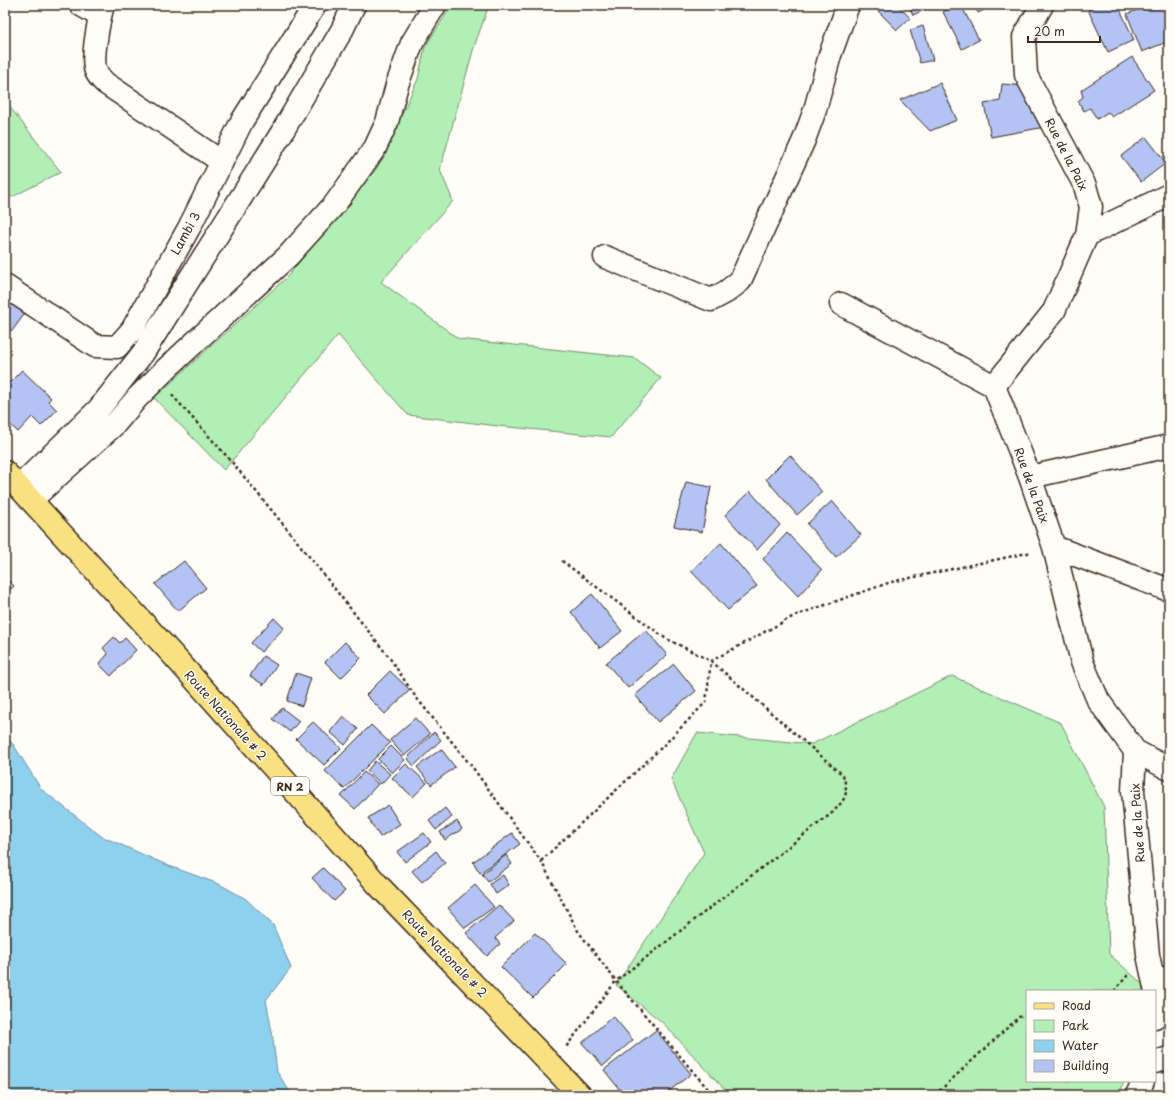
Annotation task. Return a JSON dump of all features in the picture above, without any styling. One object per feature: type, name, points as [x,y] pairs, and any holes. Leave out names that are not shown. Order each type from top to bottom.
[{"type":"main road","name":"Route Nationale # 2","points":[[18,487],[379,886],[552,1064],[580,1095]]},
{"type":"street","points":[[81,5],[102,10],[94,60],[95,69],[99,76],[106,83],[222,162]]},
{"type":"street","name":"Lambi 3","points":[[5,286],[95,346],[117,347],[132,330],[190,226],[242,121],[316,5]]},
{"type":"street","points":[[18,487],[98,410],[143,353],[281,134],[342,30],[354,5]]},
{"type":"street","points":[[18,487],[115,424],[137,398],[157,378],[288,256],[335,204],[375,148],[387,122],[397,85],[412,43],[435,5]]},
{"type":"street","points":[[605,257],[711,300],[740,282],[804,140],[815,110],[830,55],[848,5]]},
{"type":"street","name":"Rue de la Paix","points":[[1042,5],[1024,37],[1026,75],[1085,186],[1091,207],[1087,234],[1054,310],[994,386],[1030,477],[1054,547],[1082,662],[1098,700],[1135,751],[1133,791],[1148,955],[1153,990]]},
{"type":"street","points":[[1087,234],[1169,195]]},
{"type":"street","points":[[841,304],[994,386]]},
{"type":"street","points":[[1030,477],[1169,446]]},
{"type":"street","points":[[1054,547],[1169,590]]},
{"type":"street","points":[[1135,751],[1169,770]]},
{"type":"street","points":[[1156,1007],[1169,977]]},
{"type":"street","points":[[1156,1062],[1169,1058]]},
{"type":"street","points":[[1137,1095],[1143,1082]]},
{"type":"path","points":[[157,378],[235,467],[358,617],[389,657],[415,696],[473,768],[541,861],[578,931],[616,981],[713,1095]]},
{"type":"path","points":[[711,660],[794,616],[891,582],[1054,547]]},
{"type":"path","points":[[552,1064],[616,981],[832,813],[844,800],[847,789],[843,775],[711,660],[665,638],[562,561]]},
{"type":"path","points":[[541,861],[663,746],[706,702],[711,660]]},
{"type":"path","points":[[935,1095],[1019,1017],[1026,1015]]},
{"type":"green space","points":[[452,5],[489,5],[474,47],[440,170],[453,201],[381,282],[459,339],[635,358],[661,378],[611,437],[498,426],[408,415],[338,335],[224,470],[154,398],[287,277],[377,168],[418,79],[425,47]]},
{"type":"green space","points":[[5,101],[61,172],[12,197],[5,194]]},
{"type":"green space","points":[[952,676],[1061,723],[1104,807],[1109,954],[1148,989],[1026,990],[1026,1082],[1124,1082],[1120,1095],[730,1095],[663,1023],[616,985],[704,853],[671,779],[697,733],[812,744]]},
{"type":"water","points":[[5,736],[13,744],[41,789],[101,836],[169,866],[219,884],[246,899],[273,925],[291,968],[266,1000],[277,1072],[292,1095],[5,1095]]},
{"type":"building","points":[[879,5],[898,5],[910,18],[897,30],[875,8]]},
{"type":"building","points":[[909,5],[935,5],[913,15]]},
{"type":"building","points":[[957,5],[961,5],[979,40],[962,49],[943,12]]},
{"type":"building","points":[[974,5],[994,5],[978,13]]},
{"type":"building","points":[[1098,5],[1118,5],[1134,40],[1108,52],[1088,10]]},
{"type":"building","points":[[1149,5],[1163,5],[1169,20],[1169,41],[1142,52],[1127,14]]},
{"type":"building","points":[[923,26],[933,60],[920,63],[910,30]]},
{"type":"building","points":[[1132,57],[1154,90],[1112,117],[1108,112],[1097,119],[1090,108],[1084,111],[1078,101],[1083,97],[1081,90]]},
{"type":"building","points":[[940,83],[957,120],[930,131],[900,100]]},
{"type":"building","points":[[1002,84],[1026,86],[1045,127],[991,137],[984,104],[1000,101]]},
{"type":"building","points":[[1146,137],[1166,163],[1141,182],[1121,156]]},
{"type":"building","points":[[5,297],[26,312],[12,331],[5,326]]},
{"type":"building","points":[[22,370],[51,398],[48,401],[57,410],[41,426],[32,417],[18,432],[5,420],[5,387]]},
{"type":"building","points":[[790,455],[822,492],[797,515],[766,479]]},
{"type":"building","points":[[686,482],[711,487],[702,532],[674,526]]},
{"type":"building","points":[[750,491],[780,525],[757,550],[725,515]]},
{"type":"building","points":[[832,501],[861,535],[836,557],[807,524]]},
{"type":"building","points":[[787,533],[822,570],[798,596],[763,559]]},
{"type":"building","points":[[721,543],[757,586],[728,610],[691,571]]},
{"type":"building","points":[[184,561],[206,588],[178,611],[155,584]]},
{"type":"building","points":[[5,577],[14,586],[5,594]]},
{"type":"building","points":[[592,594],[622,631],[600,648],[571,612]]},
{"type":"building","points":[[274,618],[284,628],[261,652],[251,643]]},
{"type":"building","points":[[646,630],[667,655],[628,688],[606,663]]},
{"type":"building","points":[[114,637],[120,643],[125,638],[136,650],[111,676],[99,664],[108,654],[103,648]]},
{"type":"building","points":[[345,642],[361,658],[341,678],[325,662]]},
{"type":"building","points":[[263,656],[277,665],[264,685],[250,676]]},
{"type":"building","points":[[674,664],[696,691],[658,722],[635,695]]},
{"type":"building","points":[[390,671],[410,690],[385,714],[366,695]]},
{"type":"building","points":[[296,673],[311,678],[302,706],[287,701]]},
{"type":"building","points":[[282,708],[299,721],[290,732],[273,719]]},
{"type":"building","points":[[343,716],[358,729],[345,745],[330,732]]},
{"type":"building","points":[[415,718],[430,734],[404,756],[390,740]]},
{"type":"building","points":[[313,722],[341,748],[324,765],[296,739]]},
{"type":"building","points":[[371,725],[390,743],[344,789],[325,771]]},
{"type":"building","points":[[434,732],[441,740],[414,766],[407,758]]},
{"type":"building","points":[[391,746],[405,760],[392,773],[378,759]]},
{"type":"building","points":[[441,749],[455,767],[431,785],[417,767]]},
{"type":"building","points":[[375,761],[390,774],[381,784],[367,771]]},
{"type":"building","points":[[406,764],[427,783],[413,797],[392,778]]},
{"type":"building","points":[[364,772],[378,784],[355,809],[341,796]]},
{"type":"building","points":[[388,805],[400,824],[380,837],[368,818]]},
{"type":"building","points":[[445,808],[452,817],[436,830],[429,821]]},
{"type":"building","points":[[457,821],[462,829],[445,840],[440,832]]},
{"type":"building","points":[[424,833],[431,842],[405,862],[397,852]]},
{"type":"building","points":[[512,833],[520,844],[480,873],[473,862]]},
{"type":"building","points":[[436,851],[445,863],[422,882],[412,871]]},
{"type":"building","points":[[506,855],[512,864],[488,882],[482,874]]},
{"type":"building","points":[[323,868],[345,891],[334,901],[312,878]]},
{"type":"building","points":[[503,875],[509,885],[496,894],[490,884]]},
{"type":"building","points":[[475,885],[494,907],[465,928],[448,908]]},
{"type":"building","points":[[499,905],[514,921],[495,938],[500,944],[487,956],[466,933]]},
{"type":"building","points":[[535,933],[567,964],[533,998],[501,967]]},
{"type":"building","points":[[613,1016],[633,1040],[603,1066],[582,1043]]},
{"type":"building","points":[[656,1030],[691,1074],[664,1095],[624,1095],[604,1070]]}]
